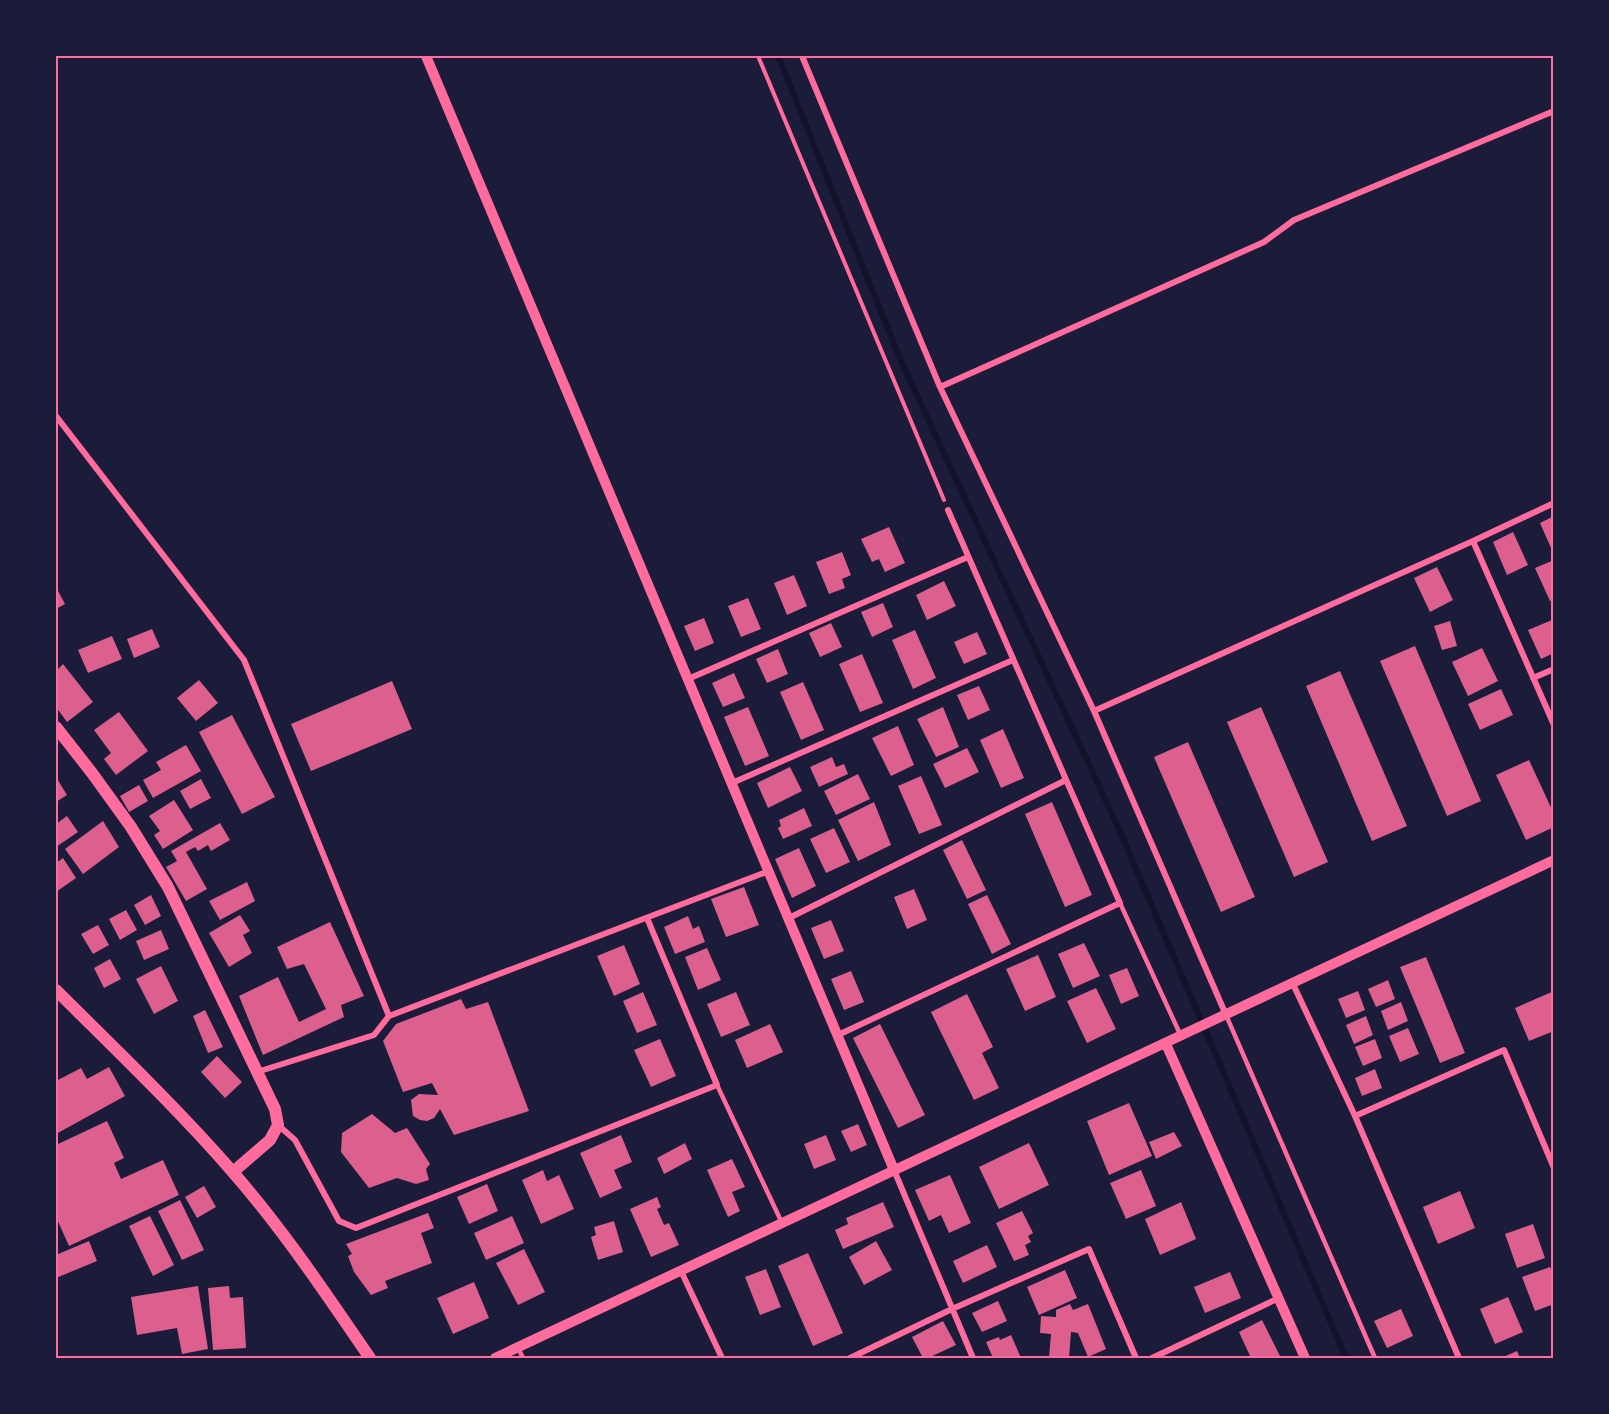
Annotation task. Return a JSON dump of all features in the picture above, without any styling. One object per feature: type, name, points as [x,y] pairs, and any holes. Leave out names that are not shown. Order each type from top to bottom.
[{"type":"main road","points":[[56,727],[131,827],[168,887],[275,1109],[278,1125],[270,1140],[233,1172]]},
{"type":"main road","points":[[56,990],[182,1115],[233,1172],[302,1259],[370,1359]]},
{"type":"street","points":[[426,56],[973,1359]]},
{"type":"street","points":[[811,56],[802,57],[940,387],[1094,711],[1222,1017]]},
{"type":"street","points":[[940,387],[1264,242],[1294,220],[1554,111]]},
{"type":"street","points":[[56,416],[244,660],[389,1016]]},
{"type":"street","points":[[1094,711],[1554,503]]},
{"type":"street","points":[[838,1035],[1120,903],[948,510]]},
{"type":"street","points":[[1473,541],[1554,725]]},
{"type":"street","points":[[688,679],[968,557]]},
{"type":"street","points":[[732,783],[1013,660]]},
{"type":"street","points":[[1533,678],[1554,669]]},
{"type":"street","points":[[789,918],[1066,780]]},
{"type":"street","points":[[495,1359],[1554,860]]},
{"type":"street","points":[[256,1072],[374,1035],[389,1016],[769,872]]},
{"type":"street","points":[[278,1125],[295,1140],[339,1221],[356,1228],[717,1084],[647,918]]},
{"type":"street","points":[[1293,984],[1355,1116],[1459,1359]]},
{"type":"street","points":[[1166,1044],[1305,1359]]},
{"type":"street","points":[[1355,1116],[1504,1050],[1554,1168]]},
{"type":"street","points":[[850,1359],[952,1309],[1089,1249],[1136,1359]]},
{"type":"street","points":[[681,1271],[722,1359]]},
{"type":"street","points":[[1152,1359],[1279,1298]]},
{"type":"lane","points":[[1120,903],[1185,1035]]},
{"type":"lane","points":[[1222,1017],[1375,1359]]},
{"type":"lane","points":[[717,1084],[782,1223]]},
{"type":"lane","points":[[518,1348],[524,1359]]},
{"type":"path","points":[[758,56],[948,510]]},
{"type":"building","points":[[1554,516],[1554,547],[1551,548],[1540,523]]},
{"type":"building","points":[[889,527],[905,563],[885,572],[879,559],[872,562],[861,539]]},
{"type":"building","points":[[1513,532],[1528,565],[1507,575],[1493,542]]},
{"type":"building","points":[[842,552],[851,575],[842,579],[845,588],[829,594],[816,562]]},
{"type":"building","points":[[1554,560],[1554,600],[1550,601],[1535,568]]},
{"type":"building","points":[[1437,567],[1453,600],[1430,612],[1414,578]]},
{"type":"building","points":[[794,575],[807,606],[787,615],[774,583]]},
{"type":"building","points":[[944,581],[956,606],[927,620],[916,595]]},
{"type":"building","points":[[56,587],[65,604],[56,609]]},
{"type":"building","points":[[748,598],[761,629],[741,637],[728,606]]},
{"type":"building","points":[[883,603],[893,627],[872,637],[861,612]]},
{"type":"building","points":[[704,618],[714,643],[695,651],[684,626]]},
{"type":"building","points":[[1552,620],[1554,653],[1541,659],[1528,630]]},
{"type":"building","points":[[1450,621],[1457,646],[1442,650],[1434,626]]},
{"type":"building","points":[[831,623],[842,647],[820,657],[809,633]]},
{"type":"building","points":[[152,629],[160,647],[134,658],[127,639]]},
{"type":"building","points":[[915,630],[936,678],[913,689],[892,640]]},
{"type":"building","points":[[977,632],[987,654],[964,664],[954,642]]},
{"type":"building","points":[[112,636],[122,659],[88,673],[78,650]]},
{"type":"building","points":[[1415,646],[1481,801],[1447,816],[1380,661]]},
{"type":"building","points":[[1482,648],[1498,681],[1468,696],[1452,662]]},
{"type":"building","points":[[778,649],[788,674],[767,683],[756,659]]},
{"type":"building","points":[[862,654],[883,703],[860,712],[839,664]]},
{"type":"building","points":[[63,664],[93,702],[67,722],[56,707],[56,671]]},
{"type":"building","points":[[1340,671],[1407,826],[1372,841],[1306,686]]},
{"type":"building","points":[[734,673],[745,698],[723,707],[712,683]]},
{"type":"building","points":[[199,680],[218,703],[196,721],[177,698]]},
{"type":"building","points":[[392,681],[412,729],[311,771],[291,724]]},
{"type":"building","points":[[803,682],[824,730],[801,740],[780,692]]},
{"type":"building","points":[[979,686],[990,710],[968,720],[957,695]]},
{"type":"building","points":[[1501,689],[1513,715],[1480,730],[1468,704]]},
{"type":"building","points":[[748,707],[769,756],[745,766],[724,717]]},
{"type":"building","points":[[943,707],[959,747],[936,757],[917,719]]},
{"type":"building","points":[[1261,707],[1328,862],[1294,877],[1227,722]]},
{"type":"building","points":[[119,712],[148,751],[116,775],[104,759],[111,753],[94,730]]},
{"type":"building","points":[[232,715],[275,797],[242,814],[199,732]]},
{"type":"building","points":[[898,726],[914,765],[891,776],[872,738]]},
{"type":"building","points":[[1003,729],[1024,778],[1001,788],[980,740]]},
{"type":"building","points":[[1188,742],[1255,897],[1221,912],[1154,757]]},
{"type":"building","points":[[186,745],[201,771],[153,798],[143,780],[161,770],[156,762]]},
{"type":"building","points":[[967,748],[979,772],[945,788],[933,764]]},
{"type":"building","points":[[832,757],[836,767],[844,764],[848,774],[819,787],[810,767]]},
{"type":"building","points":[[1529,760],[1554,814],[1554,827],[1526,840],[1496,775]]},
{"type":"building","points":[[790,767],[802,791],[768,808],[757,783]]},
{"type":"building","points":[[858,774],[870,799],[836,815],[824,791]]},
{"type":"building","points":[[921,776],[942,825],[919,834],[898,786]]},
{"type":"building","points":[[56,777],[67,795],[56,802]]},
{"type":"building","points":[[201,779],[211,798],[190,809],[180,791]]},
{"type":"building","points":[[139,785],[148,801],[129,812],[120,796]]},
{"type":"building","points":[[174,800],[193,830],[163,849],[154,835],[160,831],[149,816]]},
{"type":"building","points":[[874,802],[891,845],[858,861],[838,820]]},
{"type":"building","points":[[1052,802],[1092,895],[1065,907],[1025,814]]},
{"type":"building","points":[[804,808],[812,826],[783,839],[778,828],[781,826],[779,820]]},
{"type":"building","points":[[67,816],[78,832],[56,847],[56,824]]},
{"type":"building","points":[[103,821],[119,847],[83,874],[65,849]]},
{"type":"building","points":[[220,823],[230,840],[211,851],[208,845],[198,851],[195,847],[186,852],[207,889],[186,901],[166,867],[177,861],[171,851]]},
{"type":"building","points":[[834,828],[850,862],[826,873],[810,839]]},
{"type":"building","points":[[962,840],[986,890],[967,899],[943,850]]},
{"type":"building","points":[[799,848],[816,886],[792,898],[775,859]]},
{"type":"building","points":[[63,858],[76,878],[56,892],[56,863]]},
{"type":"building","points":[[247,882],[255,901],[220,920],[209,901]]},
{"type":"building","points":[[744,887],[759,925],[726,937],[711,899]]},
{"type":"building","points":[[914,889],[927,920],[907,929],[894,897]]},
{"type":"building","points":[[151,895],[161,916],[145,925],[134,905]]},
{"type":"building","points":[[987,895],[1011,944],[992,954],[968,904]]},
{"type":"building","points":[[126,910],[137,930],[120,940],[109,919]]},
{"type":"building","points":[[240,915],[250,931],[243,935],[252,953],[229,967],[209,933]]},
{"type":"building","points":[[688,916],[693,929],[699,926],[705,942],[675,954],[664,927]]},
{"type":"building","points":[[831,920],[844,951],[824,959],[811,928]]},
{"type":"building","points":[[330,922],[364,996],[341,1005],[344,1017],[263,1055],[239,996],[278,977],[299,1022],[326,1009],[304,964],[287,969],[277,947]]},
{"type":"building","points":[[98,925],[109,945],[93,954],[81,934]]},
{"type":"building","points":[[161,930],[169,949],[144,960],[136,941]]},
{"type":"building","points":[[1084,943],[1100,976],[1073,988],[1058,954]]},
{"type":"building","points":[[624,945],[640,984],[614,996],[597,956]]},
{"type":"building","points":[[707,948],[721,980],[698,990],[685,957]]},
{"type":"building","points":[[1038,955],[1056,997],[1025,1011],[1006,969]]},
{"type":"building","points":[[1426,957],[1465,1053],[1440,1063],[1400,967]]},
{"type":"building","points":[[110,959],[121,979],[104,988],[94,968]]},
{"type":"building","points":[[161,966],[178,1001],[154,1014],[136,979]]},
{"type":"building","points":[[1127,968],[1139,996],[1121,1004],[1109,975]]},
{"type":"building","points":[[851,971],[864,1002],[844,1010],[831,979]]},
{"type":"building","points":[[1388,980],[1395,999],[1376,1007],[1368,989]]},
{"type":"building","points":[[1096,988],[1116,1029],[1087,1043],[1067,1001]]},
{"type":"building","points":[[1358,991],[1365,1010],[1346,1018],[1338,999]]},
{"type":"building","points":[[1554,991],[1554,1031],[1529,1041],[1515,1008]]},
{"type":"building","points":[[643,992],[657,1025],[637,1033],[623,1001]]},
{"type":"building","points":[[736,992],[750,1025],[721,1037],[707,1004]]},
{"type":"building","points":[[967,994],[993,1047],[982,1053],[999,1088],[974,1100],[931,1012]]},
{"type":"building","points":[[461,999],[466,1009],[488,1002],[529,1111],[454,1135],[440,1109],[434,1118],[427,1121],[413,1116],[411,1100],[419,1094],[438,1095],[432,1083],[403,1092],[383,1041],[396,1024]]},
{"type":"building","points":[[1401,1002],[1408,1021],[1388,1030],[1381,1011]]},
{"type":"building","points":[[205,1010],[223,1047],[208,1053],[193,1016]]},
{"type":"building","points":[[1366,1016],[1373,1035],[1354,1044],[1346,1025]]},
{"type":"building","points":[[770,1024],[783,1052],[747,1068],[735,1040]]},
{"type":"building","points":[[880,1024],[925,1115],[898,1128],[853,1038]]},
{"type":"building","points":[[1408,1028],[1419,1054],[1400,1062],[1389,1036]]},
{"type":"building","points":[[660,1039],[676,1076],[651,1087],[634,1050]]},
{"type":"building","points":[[1375,1039],[1382,1058],[1363,1066],[1355,1047]]},
{"type":"building","points":[[217,1056],[242,1082],[225,1098],[201,1072]]},
{"type":"building","points":[[109,1067],[125,1096],[56,1134],[56,1081],[81,1068],[87,1079]]},
{"type":"building","points":[[1375,1069],[1382,1088],[1362,1096],[1355,1078]]},
{"type":"building","points":[[1129,1103],[1152,1156],[1109,1175],[1087,1121]]},
{"type":"building","points":[[372,1114],[395,1133],[407,1128],[430,1164],[426,1169],[429,1180],[416,1184],[397,1178],[369,1188],[341,1152],[342,1133]]},
{"type":"building","points":[[107,1121],[124,1158],[114,1163],[121,1179],[163,1160],[179,1195],[69,1246],[56,1217],[56,1145]]},
{"type":"building","points":[[858,1124],[867,1145],[851,1152],[841,1131]]},
{"type":"building","points":[[1174,1132],[1182,1146],[1156,1159],[1149,1142]]},
{"type":"building","points":[[621,1135],[632,1162],[614,1170],[622,1188],[600,1198],[580,1153]]},
{"type":"building","points":[[826,1135],[836,1160],[814,1169],[804,1144]]},
{"type":"building","points":[[685,1143],[692,1159],[664,1174],[657,1158]]},
{"type":"building","points":[[1029,1143],[1049,1185],[999,1209],[979,1167]]},
{"type":"building","points":[[732,1159],[745,1187],[732,1192],[740,1211],[728,1217],[707,1170]]},
{"type":"building","points":[[543,1170],[547,1181],[559,1175],[574,1209],[541,1224],[522,1180]]},
{"type":"building","points":[[1141,1170],[1156,1206],[1126,1219],[1110,1183]]},
{"type":"building","points":[[950,1175],[971,1223],[949,1233],[941,1215],[929,1221],[915,1190]]},
{"type":"building","points":[[487,1184],[498,1211],[469,1224],[457,1197]]},
{"type":"building","points":[[204,1186],[216,1207],[197,1218],[185,1197]]},
{"type":"building","points":[[1460,1191],[1475,1228],[1438,1244],[1423,1207]]},
{"type":"building","points":[[657,1197],[661,1207],[657,1209],[664,1225],[669,1223],[679,1245],[651,1257],[630,1209]]},
{"type":"building","points":[[180,1200],[204,1250],[182,1260],[158,1211]]},
{"type":"building","points":[[883,1202],[894,1227],[843,1249],[835,1230],[848,1224],[846,1218]]},
{"type":"building","points":[[1181,1202],[1196,1239],[1160,1255],[1145,1219]]},
{"type":"building","points":[[1022,1211],[1033,1233],[1028,1236],[1031,1242],[1025,1245],[1029,1255],[1014,1261],[996,1223]]},
{"type":"building","points":[[428,1213],[434,1228],[421,1233],[432,1263],[385,1281],[388,1288],[371,1295],[354,1272],[348,1256],[352,1254],[346,1244]]},
{"type":"building","points":[[150,1216],[174,1265],[153,1276],[129,1226]]},
{"type":"building","points":[[512,1216],[524,1243],[486,1260],[474,1233]]},
{"type":"building","points":[[614,1221],[623,1252],[598,1260],[591,1237],[596,1235],[594,1227]]},
{"type":"building","points":[[1533,1224],[1545,1258],[1517,1268],[1505,1234]]},
{"type":"building","points":[[89,1241],[97,1261],[56,1278],[56,1255]]},
{"type":"building","points":[[876,1241],[892,1270],[864,1285],[849,1257]]},
{"type":"building","points":[[987,1245],[997,1267],[963,1283],[953,1261]]},
{"type":"building","points":[[524,1249],[545,1292],[518,1305],[496,1263]]},
{"type":"building","points":[[808,1253],[843,1333],[813,1346],[778,1266]]},
{"type":"building","points":[[1550,1267],[1554,1276],[1554,1304],[1535,1311],[1522,1277]]},
{"type":"building","points":[[766,1269],[781,1307],[760,1315],[745,1277]]},
{"type":"building","points":[[1065,1270],[1077,1298],[1039,1315],[1027,1287]]},
{"type":"building","points":[[1230,1272],[1241,1298],[1205,1313],[1194,1287]]},
{"type":"building","points":[[474,1282],[489,1318],[453,1334],[437,1298]]},
{"type":"building","points":[[198,1286],[208,1349],[182,1354],[177,1328],[137,1335],[131,1297]]},
{"type":"building","points":[[229,1286],[230,1298],[243,1297],[246,1348],[213,1350],[208,1288]]},
{"type":"building","points":[[1508,1297],[1523,1332],[1495,1344],[1480,1309]]},
{"type":"building","points":[[998,1301],[1007,1321],[982,1332],[972,1313]]},
{"type":"building","points":[[1070,1304],[1073,1310],[1088,1304],[1106,1349],[1088,1357],[1078,1333],[1071,1332],[1069,1358],[1049,1357],[1051,1334],[1040,1333],[1041,1316],[1056,1317],[1056,1310]]},
{"type":"building","points":[[1401,1309],[1413,1336],[1387,1348],[1374,1321]]},
{"type":"building","points":[[1262,1320],[1281,1358],[1251,1358],[1239,1332]]},
{"type":"building","points":[[943,1321],[956,1345],[928,1358],[923,1358],[912,1337]]},
{"type":"building","points":[[1011,1335],[1021,1358],[993,1358],[986,1342],[999,1337],[1000,1340]]},
{"type":"building","points":[[1517,1351],[1520,1358],[1501,1358]]},
{"type":"waterway","points":[[778,56],[901,361],[1118,827],[1346,1358]]}]
